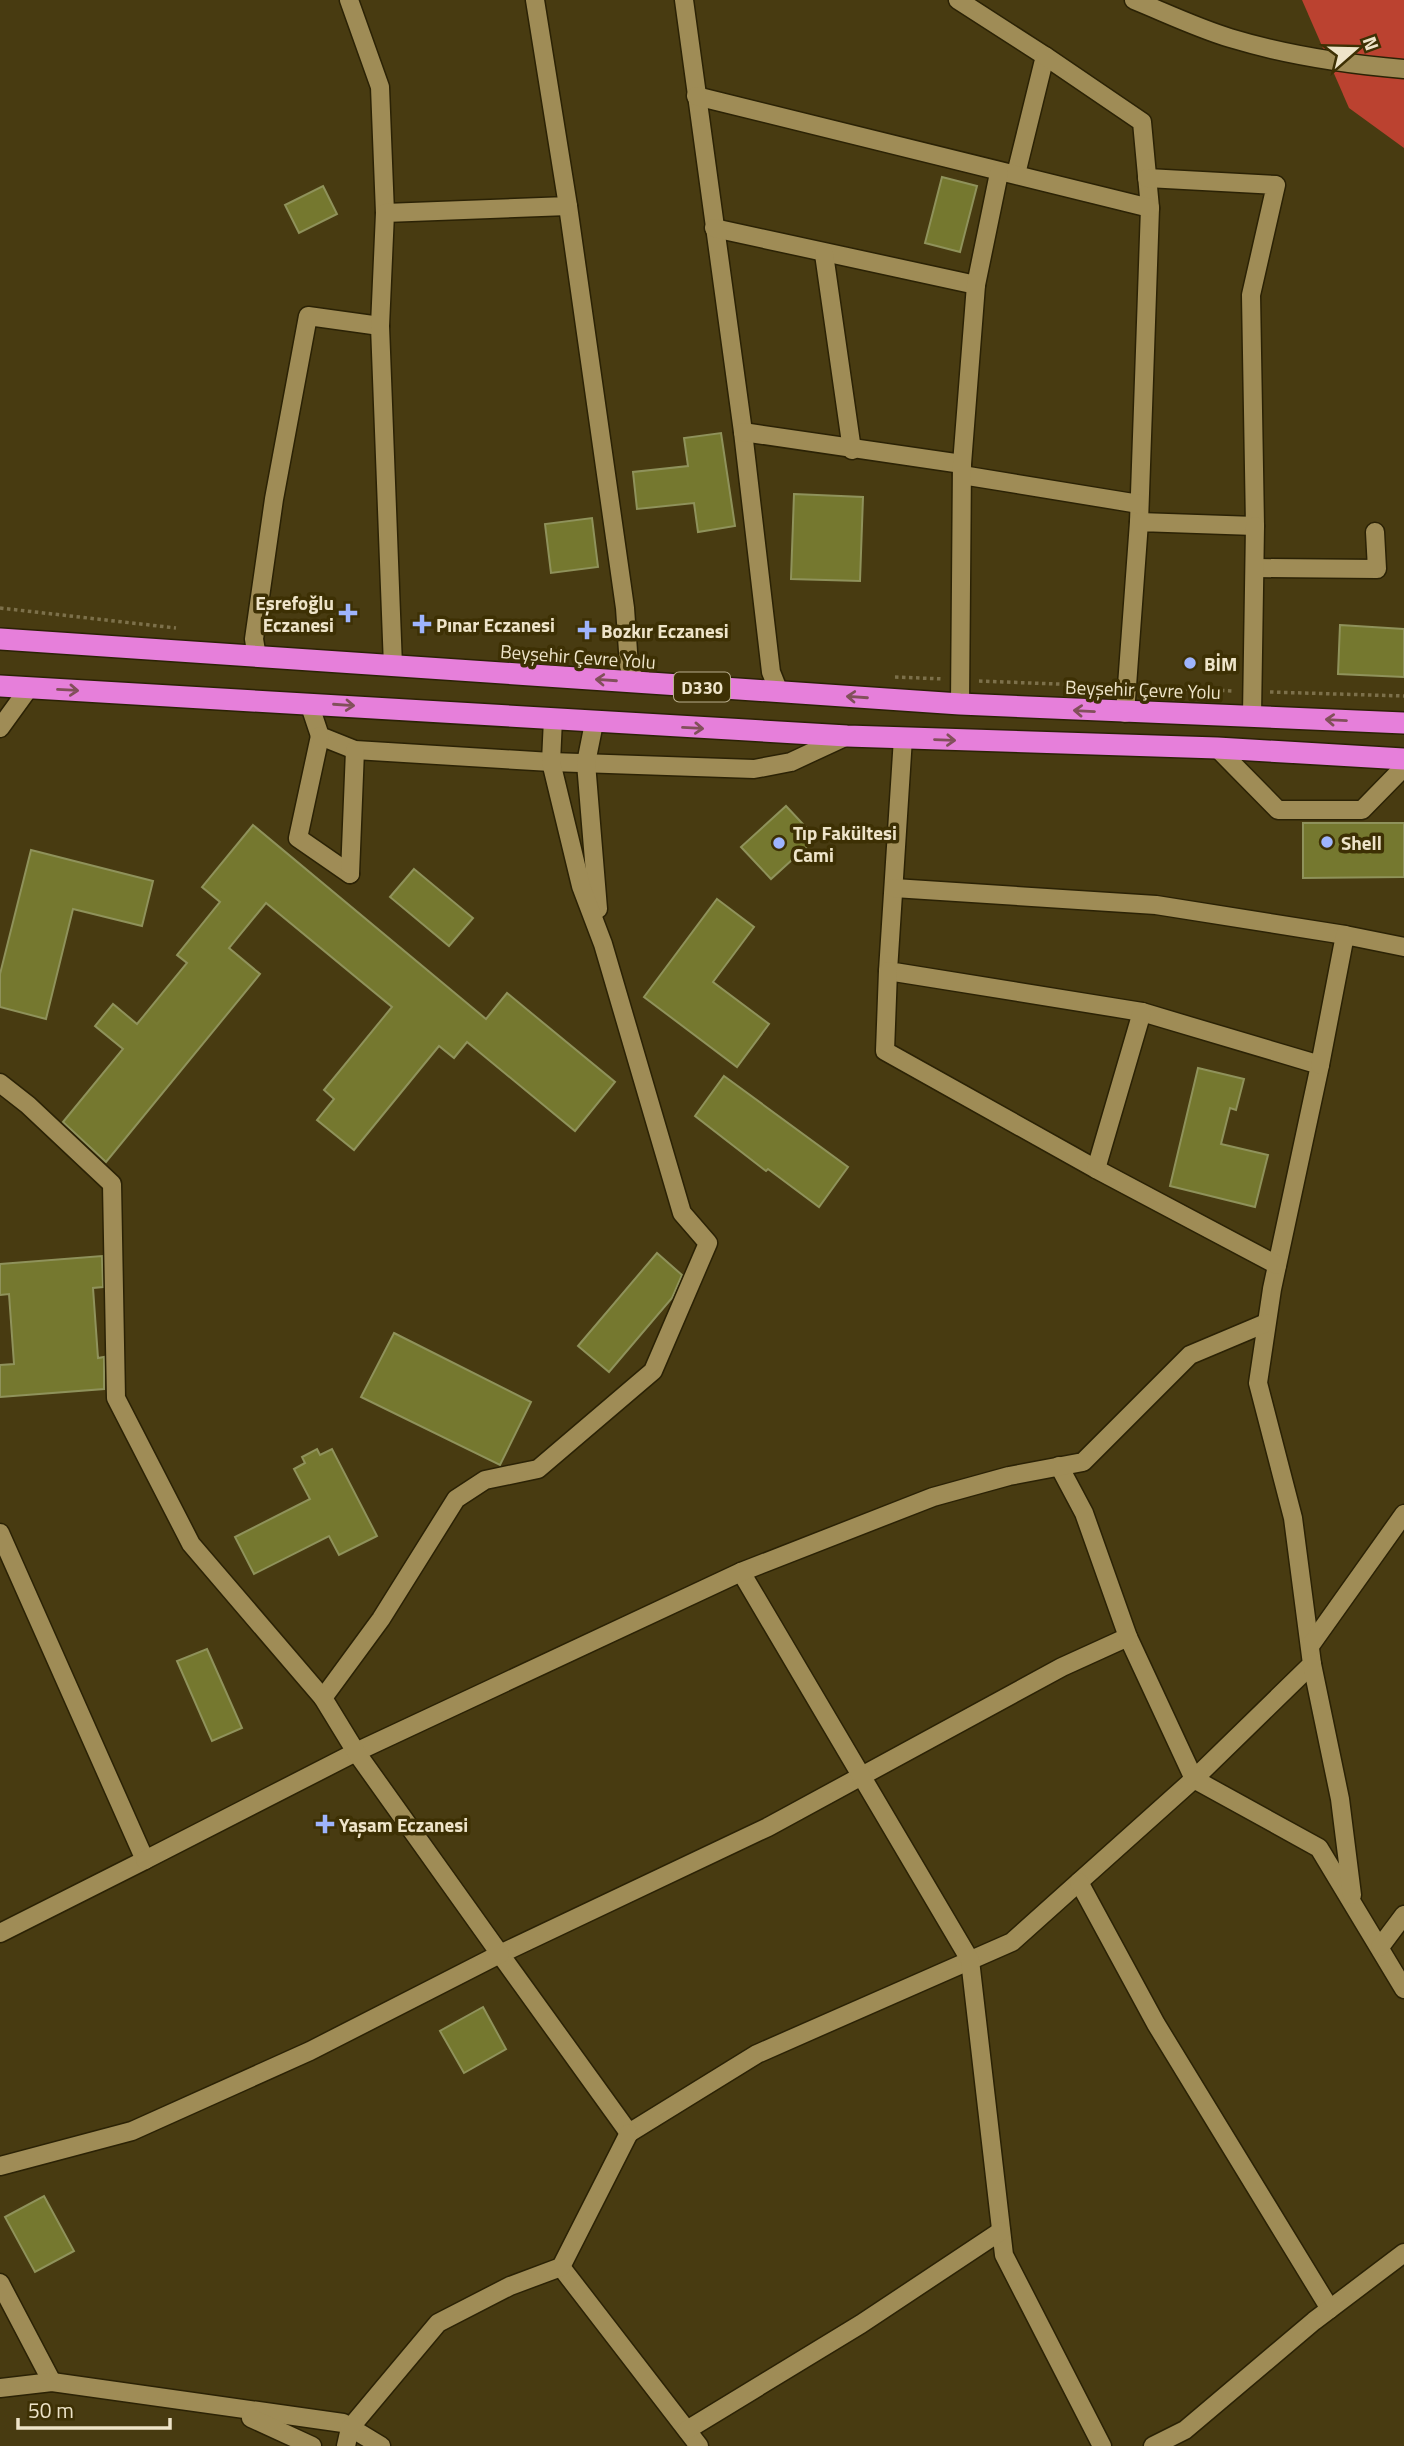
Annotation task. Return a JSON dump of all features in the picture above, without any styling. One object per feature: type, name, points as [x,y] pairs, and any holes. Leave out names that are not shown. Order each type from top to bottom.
[{"type":"highway","name":"Beyşehir Çevre Yolu","points":[[0,639],[960,704],[1404,723]]},
{"type":"highway","name":"D330","points":[[0,686],[309,703],[594,723],[847,736],[1217,748],[1404,759]]},
{"type":"street","points":[[349,0],[380,87],[385,213],[380,326],[393,666]]},
{"type":"street","points":[[535,0],[568,206],[625,608],[628,666],[636,682]]},
{"type":"street","points":[[684,0],[743,432],[771,671],[779,692]]},
{"type":"street","points":[[958,0],[1142,122],[1150,208],[1139,513],[1125,713]]},
{"type":"street","points":[[1135,0],[1228,37],[1259,45],[1350,65],[1404,69]]},
{"type":"street","points":[[960,704],[962,469],[976,285],[1045,56]]},
{"type":"street","points":[[696,96],[1150,208]]},
{"type":"street","points":[[1147,178],[1276,185],[1251,295],[1255,526],[1252,715]]},
{"type":"street","points":[[385,213],[568,206]]},
{"type":"street","points":[[714,228],[976,285]]},
{"type":"street","points":[[824,254],[852,450]]},
{"type":"street","points":[[257,657],[254,639],[272,512],[308,316],[380,326]]},
{"type":"street","points":[[743,432],[962,469],[1139,513],[1255,526]]},
{"type":"street","points":[[1255,568],[1377,569],[1375,532]]},
{"type":"street","points":[[0,728],[29,688]]},
{"type":"street","points":[[309,703],[320,736],[299,838],[350,874],[355,750]]},
{"type":"street","points":[[323,1698],[381,1619],[456,1499],[485,1480],[538,1469],[653,1371],[708,1243],[682,1213],[603,944],[581,886],[551,762],[553,719]]},
{"type":"street","points":[[594,723],[586,763],[593,870],[603,944]]},
{"type":"street","points":[[320,736],[355,750],[551,762],[754,769],[790,762],[847,736]]},
{"type":"street","points":[[903,738],[885,1051],[1096,1169],[1277,1265]]},
{"type":"street","points":[[1217,748],[1278,810],[1362,810],[1404,767]]},
{"type":"street","points":[[894,888],[1156,905],[1404,947]]},
{"type":"street","points":[[1345,935],[1277,1265],[1258,1383],[1293,1518],[1311,1655],[1340,1799],[1353,1901]]},
{"type":"street","points":[[888,971],[1142,1012],[1320,1065]]},
{"type":"street","points":[[1096,1169],[1142,1012]]},
{"type":"street","points":[[0,1083],[28,1105],[112,1184],[116,1398],[191,1545],[323,1698],[356,1752],[629,2133]]},
{"type":"street","points":[[0,1933],[356,1752],[741,1572],[933,1497],[1009,1476],[1083,1462],[1190,1354],[1266,1324]]},
{"type":"street","points":[[1059,1466],[1084,1513],[1128,1637],[1194,1779],[1319,1848],[1404,1989]]},
{"type":"street","points":[[346,2446],[350,2428],[438,2323],[510,2286],[561,2267],[629,2133],[757,2054],[1012,1941],[1079,1882],[1194,1779],[1311,1655],[1404,1514]]},
{"type":"street","points":[[0,1533],[145,1860]]},
{"type":"street","points":[[741,1572],[970,1960],[1004,2255],[1102,2446]]},
{"type":"street","points":[[0,2166],[132,2132],[310,2051],[499,1954],[768,1827],[1062,1667],[1128,1637]]},
{"type":"street","points":[[1079,1882],[1156,2024],[1330,2309]]},
{"type":"street","points":[[1380,1947],[1404,1915]]},
{"type":"street","points":[[687,2430],[860,2324],[1001,2231]]},
{"type":"street","points":[[1153,2446],[1185,2430],[1330,2309],[1404,2253]]},
{"type":"street","points":[[561,2267],[699,2446]]},
{"type":"street","points":[[0,2283],[52,2382]]},
{"type":"street","points":[[0,2388],[52,2382],[343,2423],[381,2446]]},
{"type":"street","points":[[236,2410],[312,2446]]},
{"type":"path","points":[[0,608],[187,630]]},
{"type":"path","points":[[892,677],[1404,696]]},
{"type":"shaded area","points":[[1302,0],[1404,0],[1404,148],[1349,108]]},
{"type":"building","points":[[942,177],[977,186],[960,252],[925,243]]},
{"type":"building","points":[[323,186],[337,214],[299,233],[285,205]]},
{"type":"building","points":[[721,433],[735,526],[698,532],[694,503],[637,509],[633,472],[688,466],[684,438]]},
{"type":"building","points":[[794,494],[863,497],[860,581],[791,579]]},
{"type":"building","points":[[592,518],[598,567],[551,573],[545,524]]},
{"type":"building","points":[[1340,625],[1404,629],[1404,677],[1338,674]]},
{"type":"building","name":"Tıp Fakültesi Cami","points":[[786,806],[816,838],[771,879],[741,847]]},
{"type":"building","points":[[1303,823],[1404,823],[1404,877],[1303,878]]},
{"type":"building","points":[[253,825],[486,1019],[507,993],[615,1082],[575,1131],[467,1042],[454,1058],[439,1046],[354,1150],[317,1120],[334,1099],[324,1090],[392,1007],[266,903],[229,948],[260,974],[106,1162],[63,1122],[123,1049],[95,1026],[113,1004],[137,1024],[187,963],[177,955],[220,902],[202,887]]},
{"type":"building","points":[[31,850],[153,881],[142,926],[73,909],[46,1019],[0,1007],[0,974]]},
{"type":"building","points":[[414,869],[473,918],[449,946],[390,897]]},
{"type":"building","points":[[717,899],[754,927],[713,982],[769,1024],[737,1067],[644,997]]},
{"type":"building","points":[[1198,1068],[1244,1079],[1236,1110],[1230,1108],[1221,1144],[1268,1155],[1255,1207],[1170,1186]]},
{"type":"building","points":[[724,1076],[848,1167],[819,1207],[768,1169],[766,1171],[695,1116]]},
{"type":"building","points":[[657,1253],[682,1275],[672,1298],[609,1372],[578,1346]]},
{"type":"building","points":[[102,1256],[103,1287],[93,1288],[98,1358],[104,1357],[104,1389],[0,1397],[0,1365],[14,1364],[9,1294],[0,1295],[0,1264]]},
{"type":"building","points":[[394,1333],[531,1402],[500,1465],[361,1397]]},
{"type":"building","points":[[317,1449],[320,1455],[332,1449],[377,1536],[339,1555],[329,1536],[254,1574],[235,1537],[310,1499],[294,1469],[305,1463],[302,1457]]},
{"type":"building","points":[[207,1649],[242,1728],[212,1741],[177,1661]]},
{"type":"building","points":[[483,2007],[506,2049],[464,2073],[440,2031]]},
{"type":"building","points":[[44,2196],[74,2251],[35,2272],[5,2217]]},
{"type":"place","name":"Eşrefoğlu Eczanesi","points":[[348,613]]},
{"type":"place","name":"Pınar Eczanesi","points":[[422,624]]},
{"type":"place","name":"Bozkır Eczanesi","points":[[587,630]]},
{"type":"place","name":"BİM","points":[[1190,663]]},
{"type":"place","name":"Shell","points":[[1327,842]]},
{"type":"place","name":"Tıp Fakültesi Cami","points":[[779,843]]},
{"type":"place","name":"Yaşam Eczanesi","points":[[325,1824]]}]
